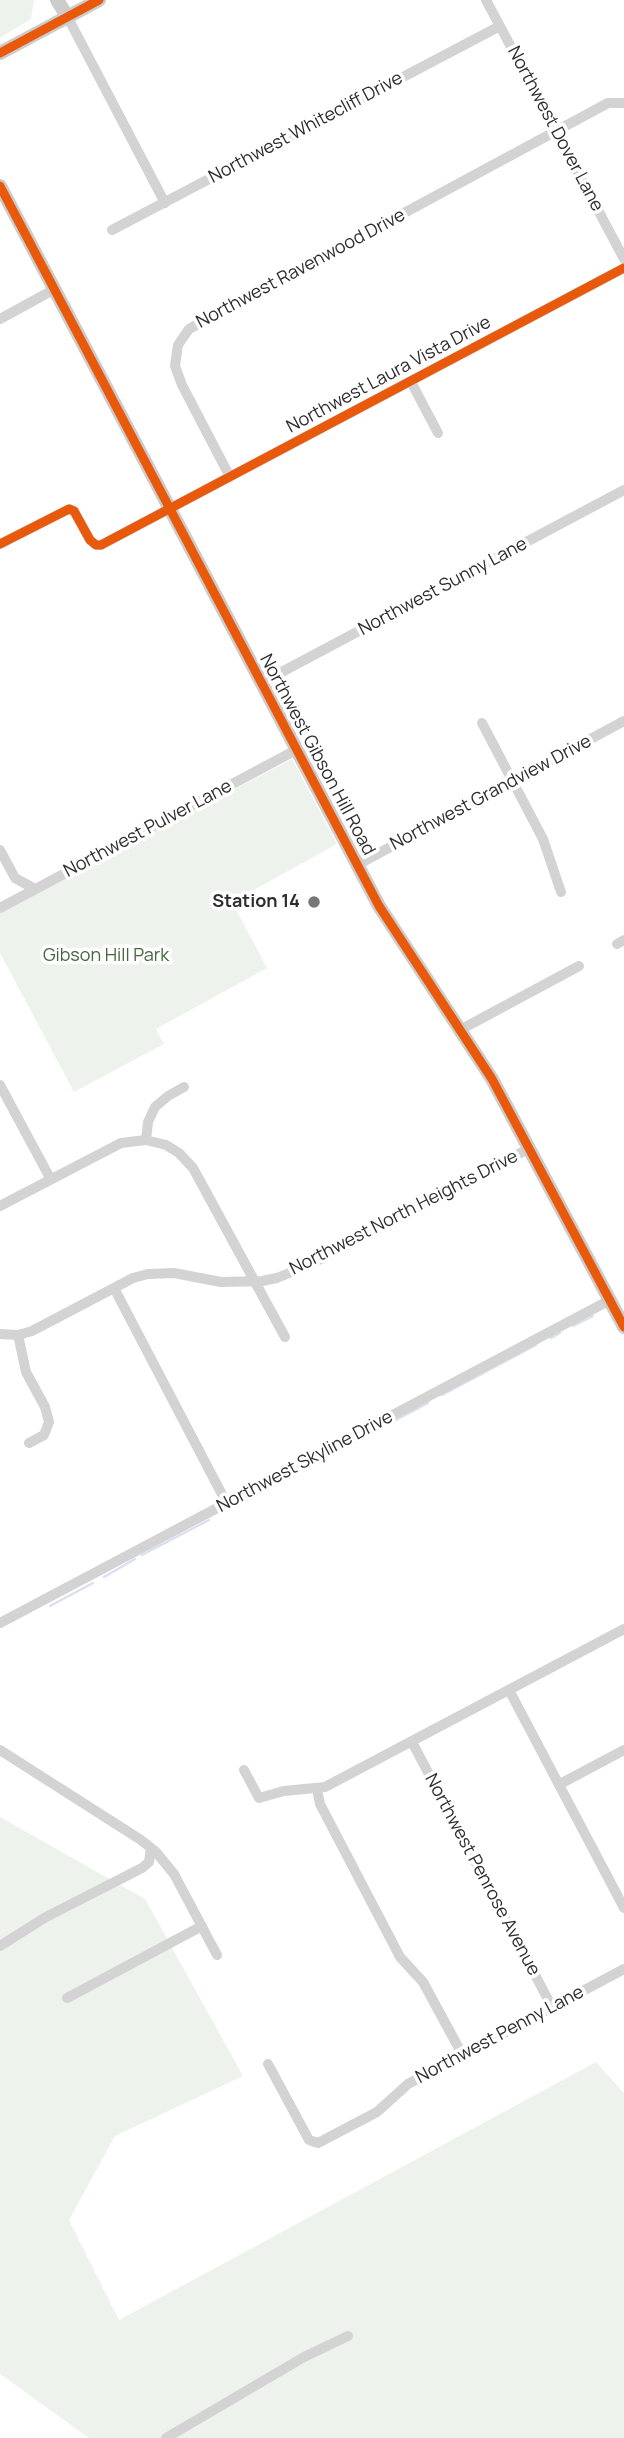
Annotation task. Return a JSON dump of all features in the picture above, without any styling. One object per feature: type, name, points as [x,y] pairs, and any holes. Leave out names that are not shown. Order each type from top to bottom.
[{"type":"main road","points":[[57,0],[67,16]]},
{"type":"main road","points":[[0,53],[99,0]]},
{"type":"main road","name":"Northwest Gibson Hill Road","points":[[0,186],[357,865],[398,939],[492,1079],[624,1327]]},
{"type":"street","name":"Northwest Dover Lane","points":[[486,0],[624,259]]},
{"type":"street","points":[[67,16],[165,203]]},
{"type":"street","name":"Northwest Whitecliff Drive","points":[[112,230],[500,26]]},
{"type":"street","name":"Northwest Ravenwood Drive","points":[[230,477],[182,385],[175,366],[178,345],[189,329],[608,103],[624,103]]},
{"type":"street","name":"Northwest Laura Vista Drive","points":[[0,544],[69,509],[74,511],[90,540],[101,545],[624,268]]},
{"type":"street","points":[[0,319],[53,290]]},
{"type":"street","points":[[411,382],[438,433]]},
{"type":"street","name":"Northwest Sunny Lane","points":[[261,683],[624,490]]},
{"type":"street","name":"Northwest Grandview Drive","points":[[357,865],[624,721]]},
{"type":"street","points":[[482,723],[543,839],[561,892]]},
{"type":"street","name":"Northwest Pulver Lane","points":[[0,908],[296,750]]},
{"type":"street","points":[[0,850],[15,878],[35,889]]},
{"type":"street","points":[[460,1030],[579,966]]},
{"type":"street","points":[[0,1085],[50,1178]]},
{"type":"street","points":[[146,1140],[148,1122],[155,1107],[184,1087]]},
{"type":"street","points":[[0,1206],[110,1147],[128,1141],[146,1140],[166,1145],[188,1161],[285,1337]]},
{"type":"street","name":"Northwest North Heights Drive","points":[[0,1334],[18,1335],[32,1331],[133,1278],[160,1272],[174,1272],[221,1282],[276,1278],[312,1264],[530,1148]]},
{"type":"street","points":[[114,1288],[227,1504]]},
{"type":"street","name":"Northwest Skyline Drive","points":[[0,1623],[610,1300]]},
{"type":"street","points":[[18,1335],[26,1371],[49,1422],[44,1435],[29,1443]]},
{"type":"street","points":[[244,1770],[259,1798],[336,1782],[624,1629]]},
{"type":"street","points":[[509,1690],[624,1909]]},
{"type":"street","name":"Northwest Penrose Avenue","points":[[412,1742],[552,2007]]},
{"type":"street","points":[[0,1750],[150,1848],[174,1874],[217,1955]]},
{"type":"street","points":[[560,1784],[624,1750]]},
{"type":"street","points":[[317,1788],[324,1813],[400,1957],[423,1982],[462,2054]]},
{"type":"street","points":[[0,1946],[20,1931],[142,1868],[149,1861],[150,1848]]},
{"type":"street","points":[[66,1998],[202,1926]]},
{"type":"street","name":"Northwest Penny Lane","points":[[268,2064],[309,2140],[318,2143],[377,2112],[408,2084],[624,1969]]},
{"type":"street","points":[[166,2438],[304,2357],[348,2336]]},
{"type":"green space","points":[[0,0],[34,0],[31,19],[0,38]]},
{"type":"green space","name":"Gibson Hill Park","points":[[292,759],[337,844],[232,902],[267,968],[156,1029],[164,1044],[74,1092],[0,953],[0,912]]},
{"type":"green space","points":[[0,1817],[145,1899],[243,2076],[115,2136],[69,2220],[119,2320],[596,2062],[624,2093],[624,2438],[89,2438],[0,2374]]},
{"type":"waterway","points":[[573,1326],[593,1316]]},
{"type":"waterway","points":[[551,1338],[560,1333]]},
{"type":"waterway","points":[[442,1395],[536,1345]]},
{"type":"waterway","points":[[373,1432],[428,1403]]},
{"type":"waterway","points":[[309,1467],[358,1440]]},
{"type":"waterway","points":[[274,1486],[296,1474]]},
{"type":"waterway","points":[[235,1506],[260,1493]]},
{"type":"waterway","points":[[142,1555],[209,1520]]},
{"type":"waterway","points":[[104,1577],[135,1559]]},
{"type":"waterway","points":[[50,1606],[93,1583]]},
{"type":"cycle path","points":[[0,53],[99,0]]},
{"type":"cycle path","points":[[0,186],[379,906],[492,1079],[624,1327]]},
{"type":"cycle path","points":[[0,544],[69,509],[74,511],[90,540],[101,545],[624,268]]},
{"type":"place","name":"Station 14","points":[[314,902]]}]
